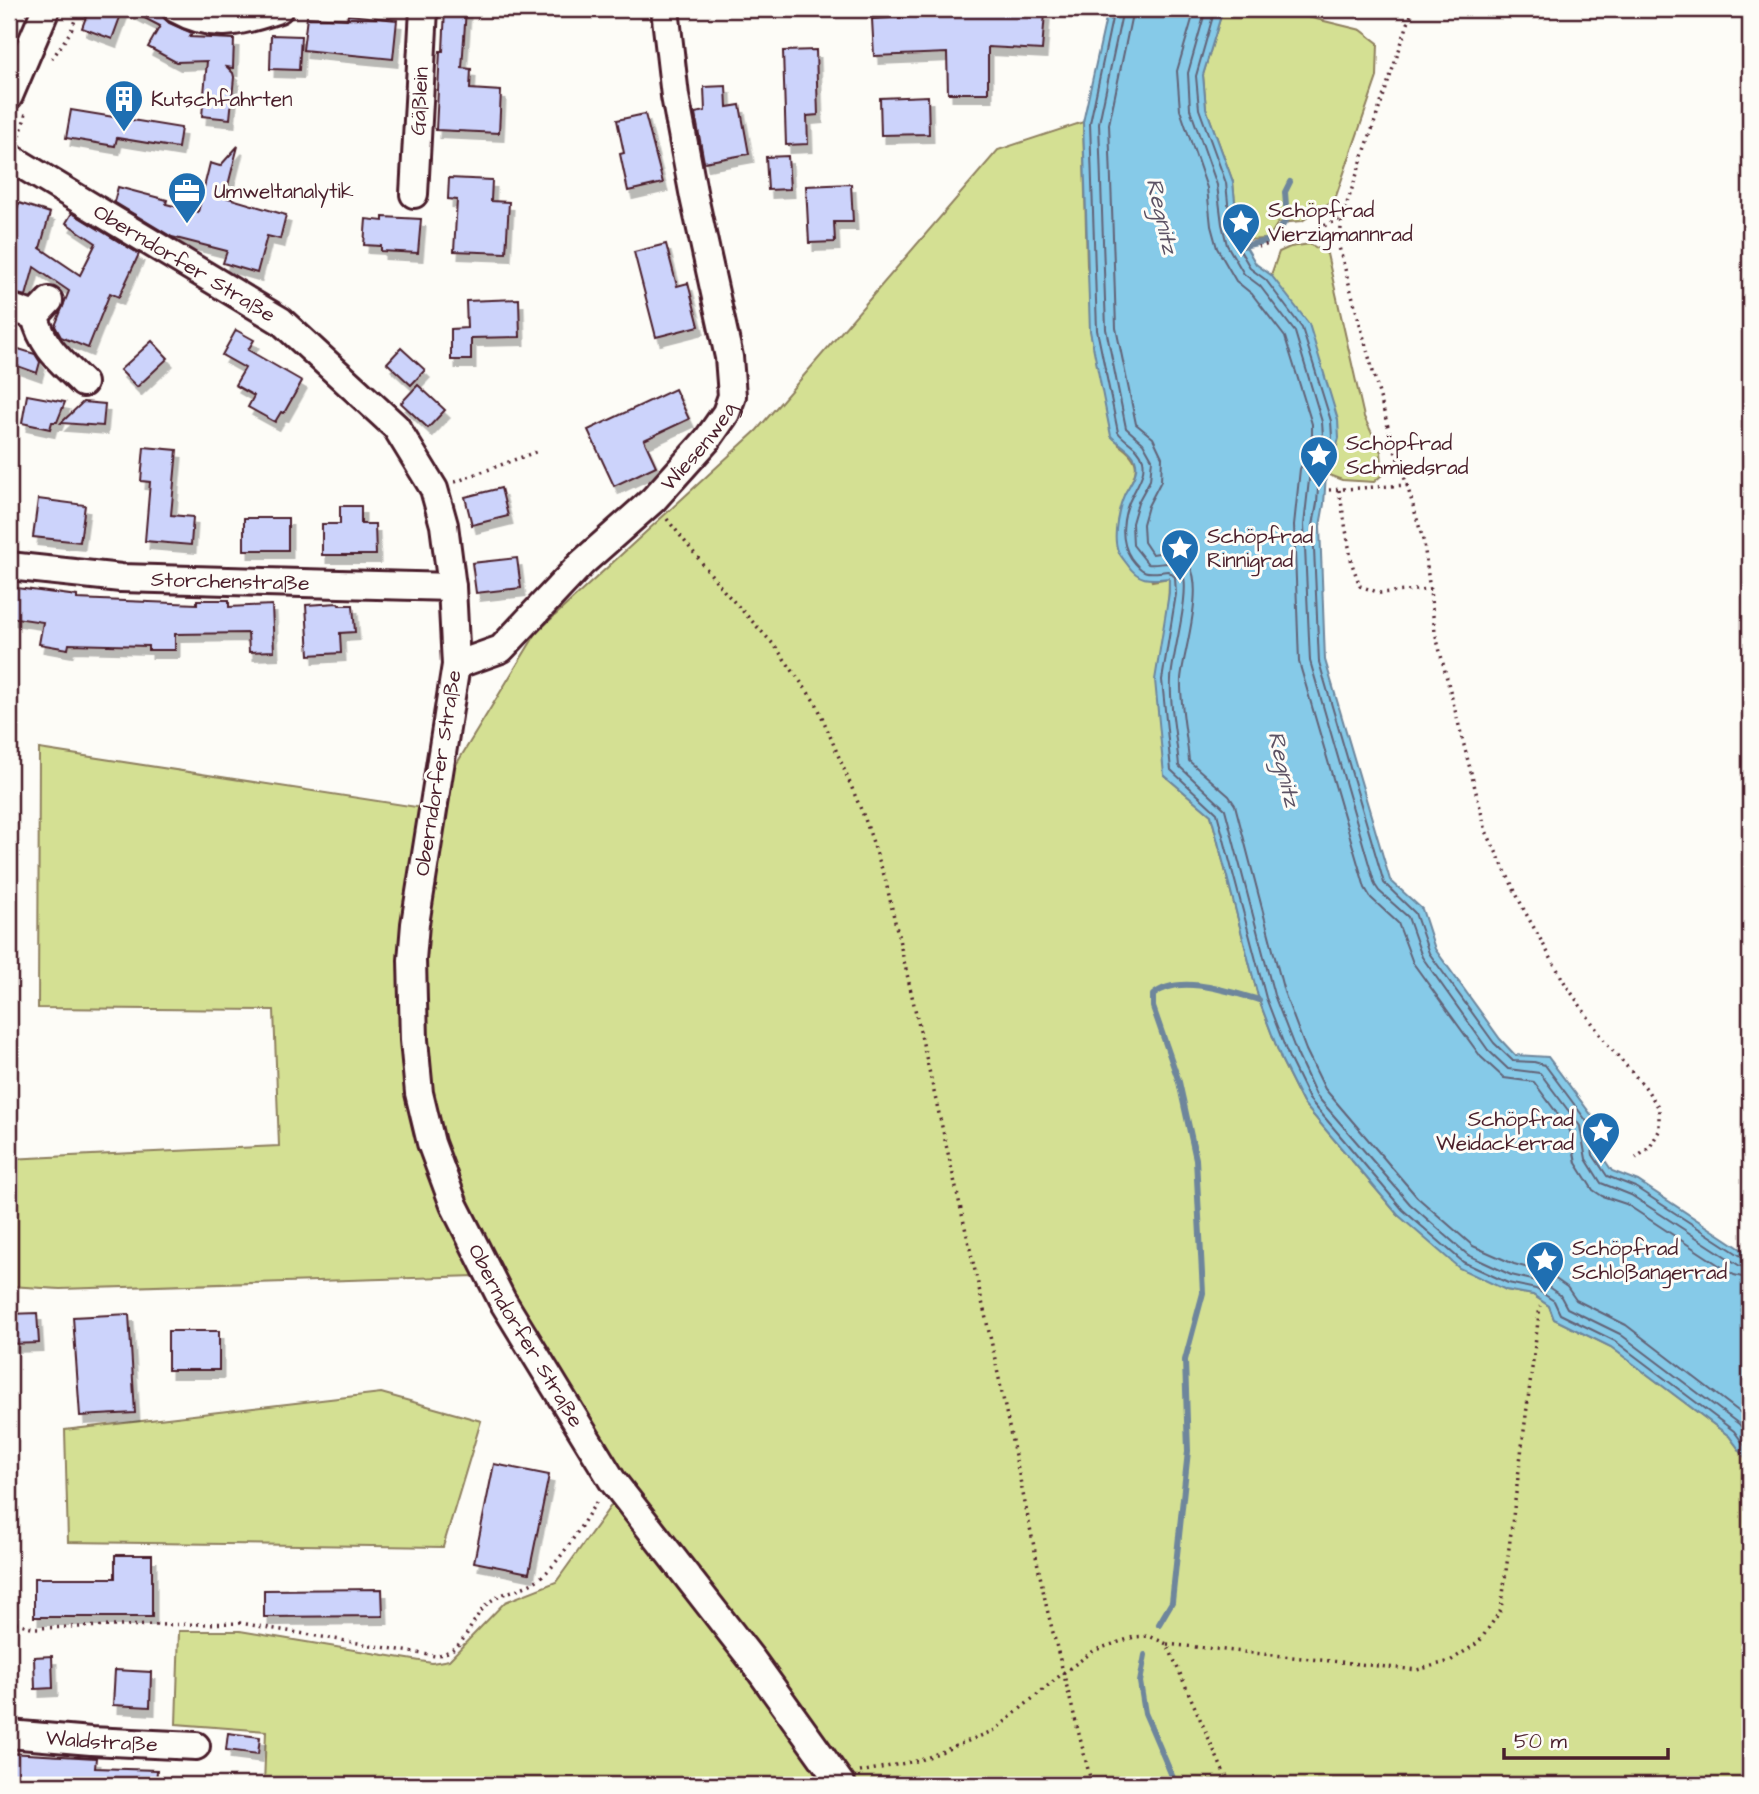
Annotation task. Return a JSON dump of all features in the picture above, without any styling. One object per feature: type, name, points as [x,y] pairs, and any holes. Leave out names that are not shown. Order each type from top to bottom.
[{"type":"street","points":[[18,103],[46,9]]},
{"type":"street","points":[[176,9],[186,15],[212,22],[232,23],[279,9]]},
{"type":"street","name":"Gäßlein","points":[[414,194],[424,9]]},
{"type":"street","name":"Wiesenweg","points":[[456,665],[501,649],[582,564],[653,500],[707,440],[726,413],[732,396],[729,357],[675,96],[665,9]]},
{"type":"street","name":"Oberndorfer Straße","points":[[11,159],[281,321],[396,427],[434,489],[444,525],[452,587],[456,665],[413,947],[414,1040],[419,1093],[431,1143],[454,1205],[502,1300],[612,1480],[753,1661],[839,1781]]},
{"type":"street","points":[[9,307],[42,308],[38,332],[50,351],[83,383]]},
{"type":"street","name":"Storchenstraße","points":[[9,566],[121,578],[452,587]]},
{"type":"street","name":"Waldstraße","points":[[9,1734],[196,1746]]},
{"type":"path","points":[[49,62],[66,39],[79,9]]},
{"type":"path","points":[[1413,9],[1342,218],[1339,247],[1393,445],[1424,543],[1435,632],[1486,831],[1524,910],[1566,985],[1606,1043],[1645,1087],[1659,1108],[1660,1131],[1650,1147],[1636,1158]]},
{"type":"path","points":[[1735,9],[1750,18]]},
{"type":"path","points":[[11,159],[18,103]]},
{"type":"path","points":[[1258,247],[1303,235],[1342,218]]},
{"type":"path","points":[[434,489],[538,451]]},
{"type":"path","points":[[1329,490],[1406,485]]},
{"type":"path","points":[[1339,490],[1352,564],[1360,586],[1380,593],[1430,589]]},
{"type":"path","points":[[653,500],[725,592],[775,646],[817,705],[865,819],[885,878],[900,938],[992,1345],[1047,1609],[1093,1785]]},
{"type":"path","points":[[839,1781],[921,1760],[995,1730],[1095,1650],[1134,1637],[1149,1636],[1167,1644],[1417,1670],[1450,1661],[1479,1642],[1501,1610],[1540,1306]]},
{"type":"path","points":[[9,1621],[34,1628],[240,1623],[435,1656],[449,1653],[461,1644],[486,1605],[500,1595],[533,1582],[549,1570],[612,1480]]},
{"type":"path","points":[[1167,1644],[1224,1773],[1234,1785]]},
{"type":"green space","points":[[1223,9],[1275,9],[1361,30],[1378,43],[1377,77],[1335,199],[1302,221],[1278,223],[1268,239],[1242,240],[1237,222],[1233,182],[1206,108],[1203,75]]},
{"type":"green space","points":[[1083,122],[1087,266],[1119,445],[1132,457],[1136,469],[1124,496],[1152,581],[1169,578],[1164,775],[1211,815],[1259,1000],[1282,1061],[1303,1103],[1398,1215],[1506,1290],[1533,1295],[1549,1306],[1554,1319],[1611,1347],[1729,1436],[1750,1464],[1750,1785],[264,1785],[266,1731],[176,1724],[179,1631],[240,1631],[432,1663],[449,1660],[505,1602],[556,1582],[625,1486],[476,1276],[60,1289],[9,1286],[9,1159],[279,1146],[274,1010],[38,1008],[39,749],[429,809],[537,632],[757,430],[998,150]]},
{"type":"green space","points":[[1310,244],[1327,254],[1364,417],[1381,452],[1383,474],[1374,482],[1342,480],[1326,474],[1332,465],[1271,275],[1279,252]]},
{"type":"green space","points":[[381,1393],[481,1421],[443,1547],[68,1542],[65,1430]]},
{"type":"water","name":"Regnitz","points":[[1108,9],[1223,9],[1203,75],[1206,108],[1233,182],[1237,222],[1242,240],[1256,264],[1271,275],[1309,324],[1338,420],[1339,438],[1332,465],[1326,474],[1320,526],[1325,660],[1390,880],[1422,909],[1435,949],[1500,1039],[1515,1055],[1548,1057],[1595,1120],[1600,1153],[1612,1171],[1638,1181],[1750,1255],[1750,1464],[1729,1436],[1611,1347],[1554,1319],[1549,1306],[1533,1295],[1506,1290],[1459,1268],[1398,1215],[1303,1103],[1282,1061],[1259,1000],[1211,815],[1164,775],[1155,680],[1169,578],[1151,579],[1136,574],[1121,556],[1116,545],[1119,513],[1125,493],[1135,475],[1136,463],[1129,452],[1111,436],[1090,331],[1083,122]]},
{"type":"building","points":[[89,9],[123,9],[112,39],[82,28]]},
{"type":"building","points":[[127,9],[160,9],[169,23],[192,33],[190,37],[234,39],[233,68],[227,67],[234,77],[230,119],[202,116],[207,61],[176,62],[148,47],[160,26]]},
{"type":"building","points":[[445,9],[466,9],[462,68],[471,69],[470,89],[501,91],[499,133],[436,130]]},
{"type":"building","points":[[946,9],[1045,13],[1042,50],[988,47],[988,93],[948,93],[947,53],[874,56],[872,19],[946,15]]},
{"type":"building","points":[[348,15],[397,20],[393,59],[303,50],[307,17],[347,19]]},
{"type":"building","points":[[271,35],[301,36],[299,70],[270,69]]},
{"type":"building","points":[[816,50],[818,115],[807,116],[808,144],[786,145],[783,51]]},
{"type":"building","points":[[726,86],[727,107],[740,105],[749,154],[704,162],[695,113],[705,111],[704,87]]},
{"type":"building","points":[[928,96],[929,134],[881,135],[880,98]]},
{"type":"building","name":"Kutschfahrten","points":[[71,110],[181,128],[178,148],[117,138],[115,146],[66,138]]},
{"type":"building","points":[[645,114],[663,183],[628,191],[620,154],[624,153],[617,120]]},
{"type":"building","points":[[238,146],[225,197],[286,215],[280,239],[267,236],[257,273],[223,263],[227,251],[172,237],[114,202],[118,187],[167,200],[166,204],[198,212],[210,163],[220,166]]},
{"type":"building","points":[[788,156],[790,189],[768,190],[766,157]]},
{"type":"building","points":[[449,178],[492,180],[491,201],[509,202],[506,253],[454,251],[457,200],[448,199]]},
{"type":"building","points":[[851,184],[853,222],[834,222],[835,242],[809,243],[806,186]]},
{"type":"building","points":[[19,203],[50,213],[40,248],[80,275],[96,243],[66,223],[72,213],[139,254],[119,297],[110,293],[88,348],[61,337],[55,326],[69,291],[34,267],[26,296],[9,292],[9,238]]},
{"type":"building","points":[[383,217],[421,219],[418,253],[381,251],[381,246],[364,245],[366,219],[383,221]]},
{"type":"building","points":[[666,244],[677,286],[688,283],[699,326],[656,337],[634,252]]},
{"type":"building","points":[[519,299],[520,337],[471,338],[471,360],[451,360],[451,329],[467,328],[466,301]]},
{"type":"building","points":[[236,330],[254,340],[248,350],[302,381],[284,413],[281,412],[275,422],[248,407],[254,396],[235,385],[245,368],[222,355]]},
{"type":"building","points":[[152,341],[168,358],[137,387],[120,370]]},
{"type":"building","points":[[9,346],[35,354],[40,362],[37,373],[9,363]]},
{"type":"building","points":[[401,348],[425,370],[411,385],[387,363]]},
{"type":"building","points":[[418,385],[445,410],[428,428],[401,403]]},
{"type":"building","points":[[675,389],[689,419],[644,440],[656,466],[614,486],[588,430]]},
{"type":"building","points":[[27,395],[65,402],[57,422],[52,422],[50,429],[22,423]]},
{"type":"building","points":[[83,402],[105,404],[103,426],[61,423]]},
{"type":"building","points":[[144,447],[177,450],[171,515],[193,517],[191,545],[145,541],[150,482],[141,481]]},
{"type":"building","points":[[501,488],[508,516],[472,525],[465,497]]},
{"type":"building","points":[[38,499],[85,505],[80,542],[33,537]]},
{"type":"building","points":[[340,506],[361,506],[361,524],[375,524],[376,555],[322,555],[322,524],[340,524]]},
{"type":"building","points":[[244,518],[288,518],[288,550],[244,550]]},
{"type":"building","points":[[517,558],[521,588],[476,593],[472,563]]},
{"type":"building","points":[[9,587],[77,596],[77,599],[197,604],[197,600],[229,600],[229,607],[272,605],[274,651],[249,652],[248,633],[175,634],[175,650],[148,650],[148,646],[69,644],[68,649],[39,644],[43,622],[9,617]]},
{"type":"building","points":[[306,605],[353,605],[355,632],[340,633],[341,653],[309,655]]},
{"type":"building","points":[[37,1313],[39,1343],[9,1344],[9,1314]]},
{"type":"building","points":[[129,1314],[135,1413],[80,1416],[73,1317]]},
{"type":"building","points":[[168,1331],[219,1331],[219,1370],[168,1370]]},
{"type":"building","points":[[494,1464],[549,1475],[529,1573],[474,1562]]},
{"type":"building","points":[[115,1555],[152,1555],[152,1617],[34,1617],[34,1578],[115,1578]]},
{"type":"building","points":[[382,1589],[383,1616],[264,1617],[264,1590]]},
{"type":"building","points":[[52,1656],[53,1688],[35,1689],[34,1657]]},
{"type":"building","points":[[115,1670],[151,1672],[150,1707],[113,1705]]},
{"type":"building","points":[[228,1733],[260,1737],[258,1754],[226,1750]]},
{"type":"building","points":[[9,1753],[96,1758],[95,1768],[157,1770],[156,1785],[9,1785]]},
{"type":"waterway","points":[[1243,246],[1274,237],[1287,219],[1285,192],[1290,182]]},
{"type":"waterway","points":[[1159,1624],[1172,1602],[1188,1451],[1185,1360],[1203,1293],[1196,1159],[1179,1082],[1153,1007],[1153,995],[1176,985],[1190,985],[1220,989],[1259,1000]]},
{"type":"waterway","points":[[1145,1655],[1140,1682],[1145,1713],[1176,1785]]},
{"type":"place","name":"Kutschfahrten","points":[[124,133]]},
{"type":"place","name":"Umweltanalytik","points":[[187,225]]},
{"type":"place","name":"Schöpfrad Vierzigmannrad","points":[[1241,256]]},
{"type":"place","name":"Schöpfrad Schmiedsrad","points":[[1319,489]]},
{"type":"place","name":"Schöpfrad Rinnigrad","points":[[1180,582]]},
{"type":"place","name":"Schöpfrad Weidackerrad","points":[[1601,1165]]},
{"type":"place","name":"Schöpfrad Schloßangerrad","points":[[1545,1294]]}]
